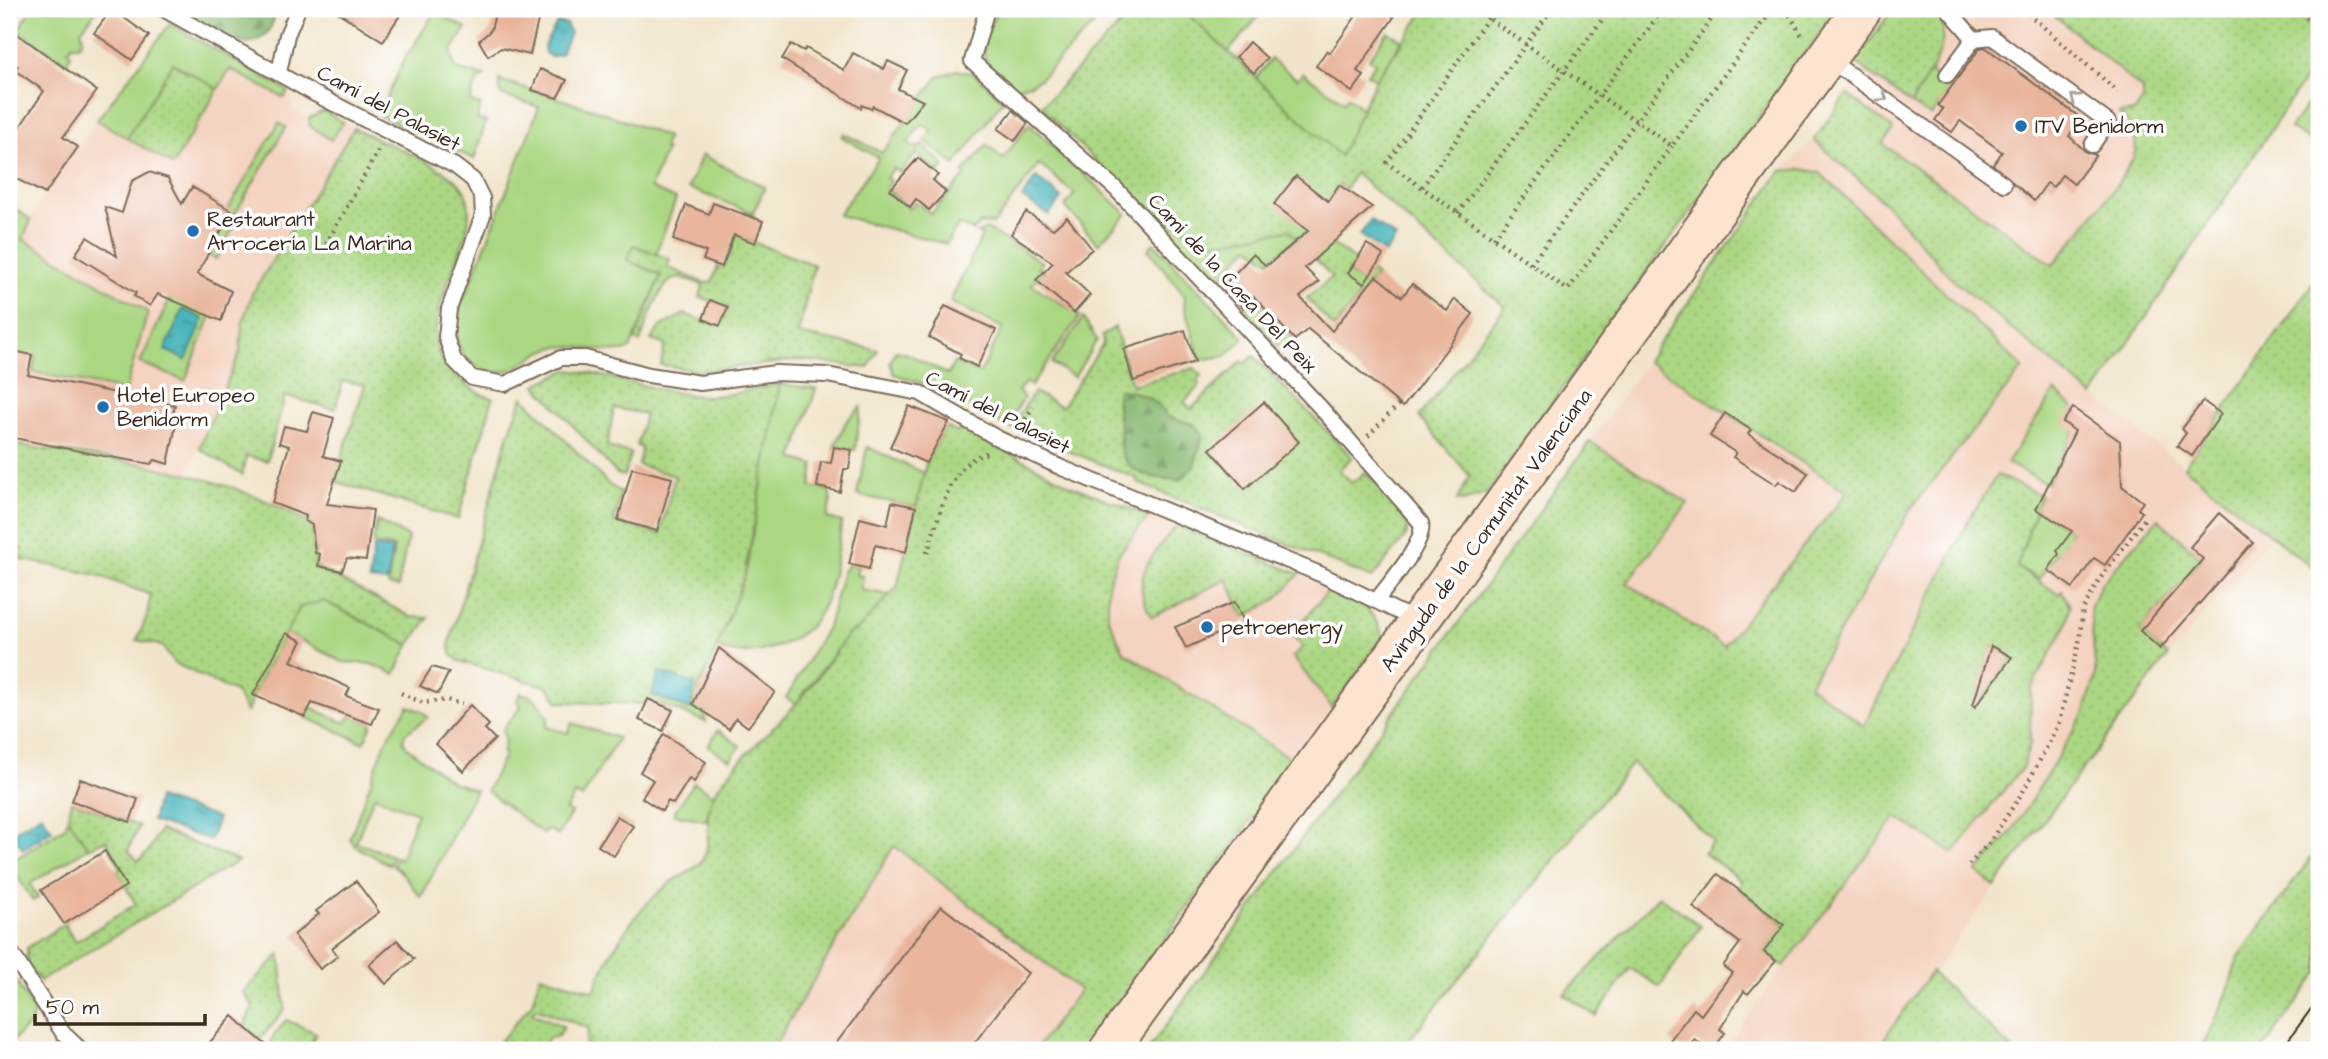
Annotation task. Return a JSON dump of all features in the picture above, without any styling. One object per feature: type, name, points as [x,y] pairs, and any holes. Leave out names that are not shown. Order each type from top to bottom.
[{"type":"main road","name":"Avinguda de la Comunitat Valenciana","points":[[1109,1050],[1564,425],[1862,9]]},
{"type":"lane","name":"Camí del Palasiet","points":[[163,9],[455,166],[473,180],[482,198],[483,215],[449,309],[446,337],[454,360],[472,378],[505,384],[561,358],[585,358],[649,375],[700,383],[776,373],[827,375],[920,393],[1012,445],[1377,600],[1419,622]]},
{"type":"lane","points":[[279,72],[287,35],[298,9]]},
{"type":"lane","name":"Camí de la Casa Del Peix","points":[[987,9],[972,61],[1124,198],[1321,408],[1420,523],[1423,531],[1419,542],[1377,600]]},
{"type":"lane","points":[[1948,9],[1974,39]]},
{"type":"lane","points":[[1947,75],[1974,39],[1992,37],[2108,122],[2091,145]]},
{"type":"lane","points":[[1826,58],[2004,184]]},
{"type":"lane","points":[[9,949],[63,1033],[81,1050]]},
{"type":"path","points":[[1495,9],[1387,163],[1568,290],[1768,15],[1760,9]]},
{"type":"path","points":[[1422,187],[1552,9]]},
{"type":"path","points":[[1458,213],[1610,9]]},
{"type":"path","points":[[1494,238],[1664,9]]},
{"type":"path","points":[[1531,264],[1719,9]]},
{"type":"path","points":[[2023,9],[2118,92]]},
{"type":"path","points":[[2295,9],[2319,25]]},
{"type":"path","points":[[1488,18],[1672,146]]},
{"type":"path","points":[[326,244],[388,132]]},
{"type":"path","points":[[1369,435],[1399,404]]},
{"type":"path","points":[[927,553],[951,483],[973,456],[1012,445],[1033,407]]},
{"type":"path","points":[[1969,864],[1989,843],[2024,790],[2058,726],[2079,643],[2083,609],[2102,576],[2147,516]]},
{"type":"path","points":[[401,693],[423,704],[446,700],[463,704]]},
{"type":"shaded area","points":[[1909,9],[2284,9],[2319,30],[2319,58],[2093,395],[2272,536],[2152,675],[1876,1050],[1725,1050],[1803,939],[1896,816],[1864,727],[1809,686],[1912,507],[2023,368],[1802,169],[1781,171],[1814,140]]},
{"type":"shaded area","points":[[170,24],[288,91],[292,109],[309,118],[324,111],[354,128],[252,294],[242,325],[240,352],[188,474],[9,444],[9,299],[23,238],[31,221],[29,218],[101,114]]},
{"type":"shaded area","points":[[1647,361],[1848,492],[1724,647],[1627,583],[1688,504],[1590,442]]},
{"type":"shaded area","points":[[1072,486],[1300,574],[1361,603],[1373,612],[1379,623],[1383,637],[1377,647],[1239,836],[951,661]]},
{"type":"shaded area","points":[[894,846],[1080,991],[1035,1050],[770,1049]]},
{"type":"green space","points":[[31,9],[98,9],[81,30],[83,39],[79,45],[72,45],[68,50],[71,55],[66,63],[18,31]]},
{"type":"green space","points":[[176,9],[276,9],[272,25],[265,35],[256,41],[245,43],[221,37]]},
{"type":"green space","points":[[1000,9],[1109,9],[1041,78],[1031,84],[1016,87],[992,68],[984,55],[987,34]]},
{"type":"green space","points":[[1135,9],[1182,9],[1340,155],[1375,81],[1426,9],[1837,9],[1486,494],[1463,501],[1457,500],[1470,476],[1419,417],[1505,307],[1355,173],[1345,189],[1339,185],[1310,228],[1356,261],[1348,273],[1360,281],[1372,272],[1376,276],[1334,328],[1307,298],[1332,277],[1289,230],[1210,241],[1165,219],[1159,224],[1041,107]]},
{"type":"green space","points":[[1182,9],[1265,9],[1228,52]]},
{"type":"green space","points":[[1893,9],[1935,9],[1941,20],[1943,32],[1938,58],[1911,104],[1855,62]]},
{"type":"green space","points":[[2047,9],[2284,9],[2319,30],[2319,58],[2093,396],[1953,280],[1887,205],[1814,140],[1847,94],[1893,129],[1883,144],[2053,265],[2112,191],[2131,161],[2136,146],[2134,136],[2130,126],[2119,114],[2134,112],[2143,101],[2143,90]]},
{"type":"green space","points":[[435,12],[466,28],[451,52],[456,69],[484,76],[477,81],[470,102],[481,105],[477,119],[486,122],[474,159],[379,115],[403,62]]},
{"type":"green space","points":[[170,24],[288,91],[284,98],[230,69],[218,89],[173,63],[127,138],[97,120]]},
{"type":"green space","points":[[1388,32],[1402,40],[1376,79],[1367,74],[1376,63],[1369,59]]},
{"type":"green space","points":[[1271,59],[1297,79],[1303,73],[1344,102],[1348,97],[1362,109],[1340,156],[1256,78]]},
{"type":"green space","points":[[172,63],[218,89],[173,165],[127,138]]},
{"type":"green space","points":[[957,70],[974,74],[1003,100],[955,165],[925,140],[932,131],[922,124],[908,142],[917,149],[922,144],[945,166],[939,173],[916,154],[900,173],[894,168],[886,178],[891,182],[886,188],[909,209],[916,202],[931,214],[965,176],[963,173],[987,145],[1003,159],[1029,124],[1127,214],[1098,244],[1065,206],[1075,194],[1039,164],[994,224],[981,223],[973,231],[959,224],[946,244],[838,215],[879,158],[842,137],[844,133],[882,153],[938,77]]},
{"type":"green space","points":[[1930,72],[1950,89],[1931,116],[1911,104]]},
{"type":"green space","points":[[499,80],[605,113],[667,137],[663,148],[666,150],[650,188],[676,199],[656,254],[634,245],[627,260],[661,275],[630,349],[613,351],[552,348],[510,370],[494,372],[474,364],[459,347],[456,325],[460,308],[539,107],[501,95]]},
{"type":"green space","points":[[2310,101],[2319,107],[2319,131],[2311,142],[2290,128]]},
{"type":"green space","points":[[324,111],[343,122],[331,140],[310,126],[309,118]]},
{"type":"green space","points":[[279,123],[286,127],[235,214],[239,217],[216,259],[208,255],[231,212],[228,209]]},
{"type":"green space","points":[[354,128],[412,154],[454,179],[462,187],[469,208],[466,232],[439,310],[436,336],[442,360],[461,381],[493,398],[458,519],[334,481],[365,385],[343,381],[335,409],[285,396],[267,461],[246,456],[242,475],[199,448],[240,352],[242,325],[252,294]]},
{"type":"green space","points":[[702,155],[765,187],[753,213],[688,188]]},
{"type":"green space","points":[[1802,169],[1820,173],[2023,368],[1912,507],[1809,685],[1864,726],[1970,518],[1997,475],[2041,495],[2017,567],[2059,594],[2062,591],[2070,606],[2066,626],[2031,688],[2030,744],[2022,768],[1953,853],[1896,817],[1784,966],[1764,952],[1784,924],[1737,888],[1742,881],[1704,853],[1713,841],[1632,763],[1401,1050],[1148,1050],[1590,442],[1688,503],[1627,583],[1724,646],[1847,492],[1647,361],[1781,171]],"holes":[[[1992,646],[2012,658],[1980,701],[1975,699]]]},
{"type":"green space","points":[[9,204],[31,220],[23,239],[148,312],[125,391],[33,372],[36,356],[9,350]]},
{"type":"green space","points":[[745,212],[755,216],[747,240],[814,265],[798,334],[878,350],[868,368],[801,360],[701,371],[661,365],[665,345],[651,340],[660,327],[684,314],[720,326],[728,307],[700,297],[703,285],[683,278],[676,278],[664,287],[640,342],[635,340],[661,275],[626,260],[633,245],[670,259],[667,267],[704,283],[712,282],[718,266],[724,267]]},
{"type":"green space","points":[[1164,219],[1210,241],[1289,230],[1297,238],[1269,261],[1249,246],[1218,281],[1159,224]]},
{"type":"green space","points":[[987,229],[1042,262],[1038,267],[1045,272],[1031,284],[1080,316],[1031,386],[1026,382],[1018,391],[1024,398],[1006,426],[934,387],[894,374],[890,362],[896,351],[908,354],[948,375],[954,362],[980,373],[1003,328],[950,302],[982,236],[977,233]]},
{"type":"green space","points":[[1154,243],[1244,338],[1225,356],[1200,360],[1184,306],[1185,296],[1148,249]]},
{"type":"green space","points":[[2319,274],[2319,573],[2184,467]]},
{"type":"green space","points":[[178,281],[211,316],[185,381],[140,363]]},
{"type":"green space","points":[[1254,297],[1295,340],[1282,351],[1243,308]]},
{"type":"green space","points":[[1083,318],[1097,340],[1074,377],[1052,363]]},
{"type":"green space","points":[[1115,327],[1132,385],[1194,368],[1202,376],[1197,381],[1200,385],[1184,402],[1191,409],[1242,361],[1245,364],[1254,356],[1352,457],[1339,470],[1352,483],[1365,472],[1401,510],[1407,527],[1406,536],[1372,578],[1011,428],[1034,392],[1062,407],[1103,344],[1102,336]]},
{"type":"green space","points":[[567,370],[700,396],[730,394],[780,384],[745,575],[724,633],[698,689],[706,722],[660,704],[559,702],[548,687],[459,661],[452,655],[449,645],[508,436],[523,397],[609,485],[621,492],[614,522],[660,534],[675,476],[638,465],[642,448],[637,446],[645,414],[614,408],[607,447],[631,453],[624,476],[617,474],[536,385]]},
{"type":"green space","points":[[780,384],[816,389],[793,458],[814,465],[811,487],[829,490],[831,501],[827,518],[842,522],[835,564],[825,602],[804,631],[787,642],[765,650],[735,653],[717,647],[745,575]]},
{"type":"green space","points":[[1118,390],[1147,397],[1168,417],[1193,424],[1203,434],[1194,466],[1180,480],[1141,473],[1127,463],[1120,442]]},
{"type":"green space","points":[[2055,391],[2073,408],[2075,431],[2047,484],[2007,463]]},
{"type":"green space","points":[[861,407],[855,450],[834,447],[847,420]]},
{"type":"green space","points":[[946,427],[958,433],[961,427],[1072,486],[1149,516],[1118,555],[1108,585],[1108,618],[1124,652],[1294,761],[1084,1050],[1035,1050],[1080,990],[894,846],[772,1050],[585,1050],[588,1028],[536,1008],[532,1013],[564,1027],[558,1036],[549,1038],[540,1050],[530,1050],[524,1045],[520,1050],[493,1050],[532,1003],[540,975],[594,991],[614,948],[632,921],[653,897],[700,863],[707,847],[709,809],[715,792],[743,758],[802,698],[848,634],[859,628],[897,587],[926,463]]},
{"type":"green space","points":[[9,444],[165,469],[241,491],[312,525],[316,567],[411,617],[429,618],[409,645],[324,601],[300,607],[253,695],[247,713],[235,692],[174,663],[162,646],[137,640],[146,619],[151,595],[97,575],[19,559],[23,549],[9,548]]},
{"type":"green space","points":[[867,447],[924,473],[916,507],[857,495]]},
{"type":"green space","points":[[2036,509],[2072,531],[2039,579],[2017,567]]},
{"type":"green space","points":[[2158,519],[2203,559],[2140,631],[2168,656],[1995,886],[1976,872],[2013,830],[2084,714],[2096,675],[2090,609],[2101,584]]},
{"type":"green space","points":[[377,521],[408,537],[398,587],[388,585],[394,547],[373,544]]},
{"type":"green space","points":[[1176,526],[1300,574],[1275,600],[1244,617],[1227,579],[1152,617],[1145,603],[1142,579],[1151,558]]},
{"type":"green space","points":[[849,564],[858,566],[856,575],[863,576],[861,590],[890,595],[859,628],[848,634],[796,704],[786,698],[829,624],[843,571]]},
{"type":"green space","points":[[1330,588],[1348,596],[1369,611],[1383,637],[1332,708],[1293,657],[1303,647],[1292,635]]},
{"type":"green space","points":[[324,601],[409,645],[395,674],[371,664],[343,662],[286,633],[300,607]]},
{"type":"green space","points":[[521,693],[533,697],[548,716],[546,727],[568,733],[572,723],[618,738],[582,798],[575,794],[566,810],[571,813],[558,835],[548,829],[543,834],[487,791],[505,754],[502,752],[505,742],[503,729],[521,707],[517,700]]},
{"type":"green space","points":[[408,706],[422,711],[428,717],[405,734],[403,741],[407,747],[452,782],[476,790],[421,897],[393,866],[396,857],[400,859],[417,813],[374,796],[356,842],[393,856],[390,865],[355,846],[350,838],[386,741]]},
{"type":"green space","points":[[310,707],[345,723],[351,716],[372,724],[364,743],[305,717]]},
{"type":"green space","points":[[718,730],[740,746],[730,760],[708,746]]},
{"type":"green space","points":[[694,782],[713,795],[706,820],[673,814]]},
{"type":"green space","points":[[72,801],[139,826],[128,850],[138,861],[147,853],[160,830],[238,861],[40,981],[27,966],[27,948],[64,924],[75,942],[136,904],[117,872],[121,868],[106,840],[88,848],[68,818]]},
{"type":"green space","points":[[68,818],[88,848],[30,884],[38,898],[33,901],[9,863],[65,827]]},
{"type":"green space","points":[[2319,847],[2319,972],[2262,1050],[2202,1050],[2226,996],[2238,958]]},
{"type":"green space","points":[[1659,896],[1701,926],[1660,987],[1630,968],[1596,1016],[1564,994]]},
{"type":"green space","points":[[280,954],[285,1009],[260,1040],[244,1026],[253,1006],[243,992]]},
{"type":"green space","points":[[9,968],[34,1012],[31,1023],[9,1044]]},
{"type":"green space","points":[[1931,972],[2013,1050],[1876,1050]]},
{"type":"green space","points":[[286,1020],[316,1033],[312,1041],[334,1050],[280,1050],[270,1041]]},
{"type":"water","points":[[557,23],[566,24],[570,33],[561,54],[551,57],[545,53],[544,46]]},
{"type":"water","points":[[1036,177],[1062,198],[1049,215],[1022,198]]},
{"type":"water","points":[[1371,220],[1396,238],[1385,253],[1360,235]]},
{"type":"water","points":[[183,309],[204,319],[186,360],[165,350]]},
{"type":"water","points":[[374,547],[392,549],[387,582],[369,580]]},
{"type":"water","points":[[659,672],[695,684],[691,710],[652,695]]},
{"type":"water","points":[[158,798],[218,818],[210,840],[152,821]]},
{"type":"water","points":[[41,814],[52,830],[23,849],[12,833]]},
{"type":"building","points":[[112,9],[149,36],[132,60],[94,33]]},
{"type":"building","points":[[333,9],[404,9],[383,41]]},
{"type":"building","points":[[1361,9],[1381,9],[1394,17],[1357,71],[1364,76],[1352,92],[1316,66],[1327,50],[1330,53]]},
{"type":"building","points":[[496,10],[538,20],[530,55],[501,48],[488,56],[479,41],[491,30]]},
{"type":"building","points":[[16,33],[97,91],[63,137],[78,147],[45,194],[9,175],[9,143],[44,91],[15,70],[18,66],[9,60],[9,45]]},
{"type":"building","points":[[1249,42],[1267,58],[1254,73],[1236,57]]},
{"type":"building","points":[[791,44],[804,51],[806,48],[844,70],[853,53],[884,69],[888,61],[907,70],[898,89],[923,101],[905,123],[873,106],[871,109],[862,105],[861,108],[782,59]]},
{"type":"building","name":"ITV Benidorm","points":[[1985,47],[2082,119],[2069,136],[2086,152],[2096,155],[2074,184],[2062,175],[2053,187],[2047,183],[2034,201],[1993,165],[2002,152],[1960,121],[1952,132],[1935,120],[1943,109],[1938,105],[1980,48]]},
{"type":"building","points":[[540,69],[567,80],[557,98],[532,90]]},
{"type":"building","points":[[1013,110],[1028,123],[1015,141],[998,129]]},
{"type":"building","points":[[918,158],[938,175],[933,180],[946,192],[929,210],[916,199],[910,207],[890,190]]},
{"type":"building","points":[[149,172],[168,178],[182,204],[192,187],[232,211],[197,274],[231,291],[221,321],[158,294],[150,306],[134,296],[136,293],[75,255],[87,237],[117,256],[105,207],[122,213],[132,181]]},
{"type":"building","points":[[1296,176],[1328,201],[1339,185],[1372,207],[1305,268],[1319,282],[1300,297],[1332,331],[1376,276],[1402,297],[1412,284],[1447,311],[1455,299],[1473,314],[1403,407],[1308,329],[1295,340],[1254,297],[1243,308],[1223,286],[1253,254],[1265,265],[1269,264],[1308,231],[1274,204]]},
{"type":"building","points":[[713,203],[763,221],[755,243],[734,235],[722,267],[703,260],[706,252],[673,240],[686,205],[709,214]]},
{"type":"building","points":[[1026,212],[1053,229],[1067,217],[1092,249],[1066,272],[1090,295],[1074,313],[1036,280],[1053,263],[1011,234]]},
{"type":"building","points":[[1367,244],[1383,255],[1364,284],[1348,273]]},
{"type":"building","points":[[710,300],[728,307],[720,326],[703,319]]},
{"type":"building","points":[[945,306],[996,330],[977,367],[959,358],[961,354],[929,337]]},
{"type":"building","points":[[1185,330],[1195,362],[1133,381],[1124,349]]},
{"type":"building","points":[[9,350],[32,355],[28,375],[175,405],[172,419],[177,420],[168,464],[155,460],[151,464],[9,437]]},
{"type":"building","points":[[2203,401],[2221,414],[2192,456],[2177,446],[2186,433],[2182,429]]},
{"type":"building","points":[[1264,402],[1299,442],[1245,489],[1210,449]]},
{"type":"building","points":[[909,406],[949,422],[926,463],[890,447]]},
{"type":"building","points":[[2073,408],[2120,441],[2122,486],[2143,502],[2138,509],[2142,512],[2105,565],[2094,558],[2073,588],[2048,570],[2059,554],[2057,551],[2072,531],[2036,509],[2075,431],[2063,422]]},
{"type":"building","points":[[313,412],[334,418],[323,456],[341,461],[327,504],[373,510],[366,560],[347,558],[342,571],[318,566],[320,554],[315,553],[312,525],[305,521],[306,516],[272,503],[289,446],[279,443],[284,426],[307,431]]},
{"type":"building","points":[[1725,413],[1751,430],[1748,434],[1808,473],[1796,492],[1779,481],[1776,485],[1733,457],[1736,453],[1710,436]]},
{"type":"building","points":[[834,447],[852,450],[849,469],[844,469],[840,492],[817,487],[821,462],[831,463]]},
{"type":"building","points":[[632,468],[672,478],[657,531],[618,520]]},
{"type":"building","points":[[892,502],[916,507],[906,552],[875,545],[869,569],[849,564],[860,518],[887,525]]},
{"type":"building","points":[[2219,513],[2253,542],[2160,649],[2140,631],[2203,559],[2190,547]]},
{"type":"building","points":[[1235,602],[1244,622],[1186,648],[1175,627]]},
{"type":"building","points":[[286,633],[302,641],[291,661],[350,688],[346,696],[379,708],[372,724],[312,703],[305,717],[253,695]]},
{"type":"building","points":[[1991,646],[2012,657],[1975,707],[1973,705]]},
{"type":"building","points":[[719,648],[775,692],[748,727],[736,718],[729,729],[693,704]]},
{"type":"building","points":[[432,667],[449,672],[438,694],[420,686]]},
{"type":"building","points":[[648,699],[673,710],[663,731],[639,720]]},
{"type":"building","points":[[470,705],[489,725],[485,729],[495,739],[463,771],[436,744]]},
{"type":"building","points":[[664,734],[706,762],[694,782],[689,779],[673,804],[668,801],[662,811],[642,798],[653,780],[640,772]]},
{"type":"building","points":[[80,779],[138,799],[130,822],[72,801]]},
{"type":"building","points":[[617,816],[633,826],[614,856],[598,846]]},
{"type":"building","points":[[105,851],[126,886],[64,924],[41,890]]},
{"type":"building","points":[[1718,874],[1784,925],[1764,952],[1776,961],[1748,994],[1744,991],[1720,1029],[1725,1033],[1713,1050],[1708,1050],[1695,1040],[1687,1050],[1683,1050],[1670,1040],[1694,1009],[1701,1015],[1732,973],[1723,966],[1740,943],[1693,907]]},
{"type":"building","points":[[356,881],[379,912],[332,948],[338,956],[320,969],[294,935],[319,914],[316,911]]},
{"type":"building","points":[[941,906],[1028,973],[969,1050],[831,1050]]},
{"type":"building","points":[[397,940],[414,959],[386,984],[369,965]]},
{"type":"building","points":[[233,1016],[244,1026],[272,1050],[203,1050]]},
{"type":"tram line","points":[[2281,1050],[2319,998]]},
{"type":"place","name":"ITV Benidorm","points":[[2021,126]]},
{"type":"place","name":"Restaurant Arrocería La Marina","points":[[193,231]]},
{"type":"place","name":"Hotel Europeo Benidorm","points":[[103,407]]},
{"type":"place","name":"petroenergy","points":[[1207,627]]}]
